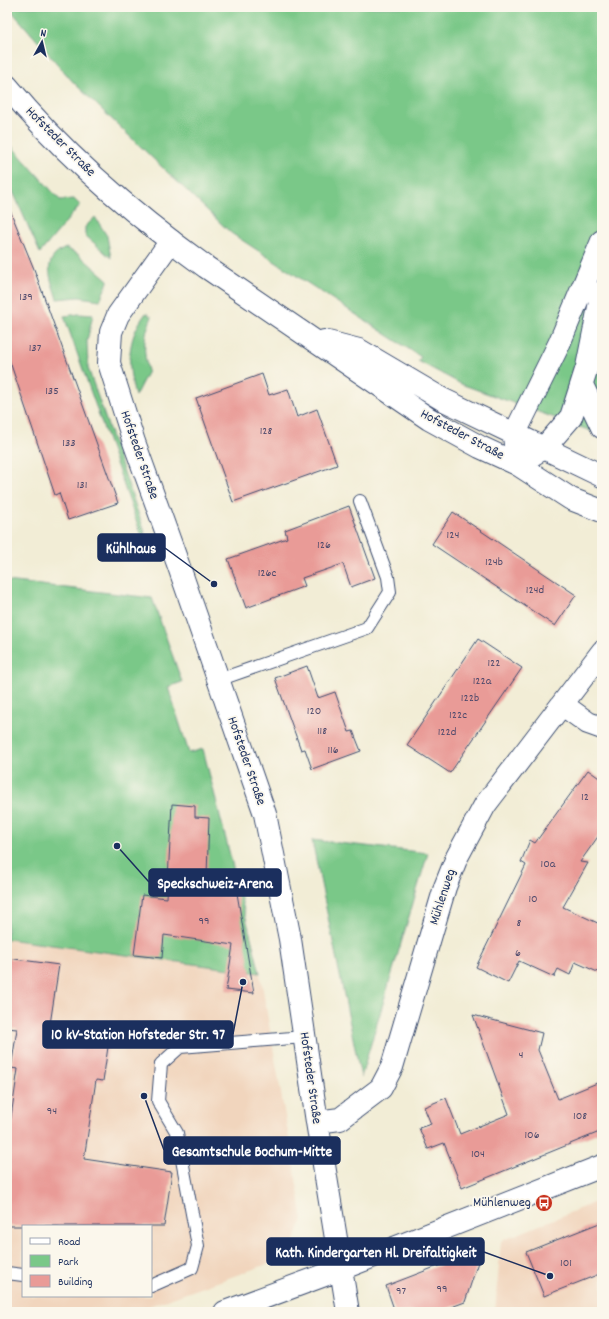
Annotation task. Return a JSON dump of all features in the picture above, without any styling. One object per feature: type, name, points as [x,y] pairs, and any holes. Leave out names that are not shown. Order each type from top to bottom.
[{"type":"main road","name":"Hofsteder Straße","points":[[7,86],[31,115],[85,168],[171,242],[428,419],[480,447],[518,464],[571,499],[602,511]]},
{"type":"main road","points":[[602,241],[559,344],[514,435],[518,464],[544,448],[571,417],[587,367],[602,292]]},
{"type":"main road","name":"Hofsteder Straße","points":[[171,242],[118,315],[111,332],[109,363],[134,442],[265,814],[290,939],[316,1122],[342,1269],[348,1312]]},
{"type":"main road","name":"Hofsteder Straße","points":[[307,336],[358,350],[442,398],[514,435],[602,476]]},
{"type":"main road","points":[[582,385],[602,427]]},
{"type":"main road","name":"Mühlenweg","points":[[316,1122],[340,1119],[381,1088],[392,1067],[445,887],[457,857],[485,805],[563,705],[602,652]]},
{"type":"main road","points":[[563,705],[588,723],[602,728]]},
{"type":"main road","points":[[225,1312],[342,1269],[602,1166]]},
{"type":"lane","points":[[218,680],[367,628],[390,592],[388,577],[360,501]]},
{"type":"lane","points":[[152,1286],[192,1268],[198,1246],[177,1133],[158,1101],[161,1064],[180,1047],[304,1037]]},
{"type":"lane","points":[[7,1272],[22,1275]]},
{"type":"shaded area","points":[[7,939],[260,973],[303,1219],[287,1257],[133,1312],[7,1312]]},
{"type":"shaded area","points":[[598,1201],[602,1211],[602,1312],[495,1312],[501,1241]]},
{"type":"green space","points":[[8,7],[602,7],[602,435],[461,384],[418,361],[421,357],[231,233],[74,83]]},
{"type":"green space","points":[[7,141],[60,200],[74,199],[80,205],[40,253],[7,178]]},
{"type":"green space","points":[[95,217],[107,236],[111,258],[85,235],[85,227]]},
{"type":"green space","points":[[66,248],[79,255],[108,280],[100,300],[79,297],[57,299],[50,277],[50,264],[58,253]]},
{"type":"green space","points":[[146,313],[152,317],[145,337],[145,357],[148,371],[135,396],[132,385],[130,353],[139,323]]},
{"type":"green space","points":[[79,314],[93,315],[87,341],[88,368],[145,533],[141,534],[64,316]]},
{"type":"green space","points":[[7,581],[152,598],[182,682],[168,687],[189,753],[203,749],[260,973],[7,939]]},
{"type":"green space","points":[[312,840],[428,853],[361,1077]]},
{"type":"building","points":[[7,203],[34,269],[118,503],[68,520],[59,493],[55,495],[7,353]]},
{"type":"building","points":[[262,374],[269,395],[288,389],[297,417],[317,409],[337,465],[233,502],[196,398]]},
{"type":"building","points":[[349,506],[375,578],[351,587],[343,564],[302,578],[305,586],[246,608],[228,559],[287,538],[285,530]]},
{"type":"building","points":[[453,512],[576,595],[555,626],[432,544]]},
{"type":"building","points":[[478,639],[522,668],[450,773],[407,745]]},
{"type":"building","points":[[307,666],[318,698],[335,692],[349,732],[353,731],[361,751],[312,769],[305,749],[301,750],[275,678]]},
{"type":"building","points":[[588,770],[602,780],[602,831],[580,862],[588,863],[563,907],[602,925],[602,974],[575,962],[570,975],[558,969],[554,977],[519,961],[508,983],[476,967],[526,865],[521,862],[530,840],[535,843]]},
{"type":"building","points":[[172,804],[195,806],[195,817],[209,818],[207,875],[233,870],[254,993],[226,990],[233,945],[164,935],[162,958],[134,955],[142,895],[167,898]]},
{"type":"building","points":[[7,958],[59,965],[49,1031],[109,1040],[103,1081],[96,1080],[84,1159],[172,1172],[164,1226],[7,1226],[7,1144],[18,1069],[11,1068],[17,1029],[7,1028]]},
{"type":"building","points":[[473,1015],[542,1033],[538,1050],[558,1099],[602,1081],[602,1131],[462,1188],[444,1143],[428,1149],[419,1128],[431,1124],[424,1107],[446,1098],[460,1134],[509,1114]]},
{"type":"building","points":[[602,1222],[602,1273],[544,1296],[526,1252]]},
{"type":"building","points":[[461,1257],[478,1262],[465,1302],[438,1312],[395,1312],[386,1286]]},
{"type":"place","name":"Kühlhaus","points":[[214,584]]},
{"type":"place","name":"Speckschweiz-Arena","points":[[117,846]]},
{"type":"place","name":"10 kV-Station Hofsteder Str. 97","points":[[243,982]]},
{"type":"place","name":"Gesamtschule Bochum-Mitte","points":[[144,1096]]},
{"type":"place","name":"Mühlenweg","points":[[544,1203]]},
{"type":"place","name":"Kath. Kindergarten Hl. Dreifaltigkeit","points":[[550,1276]]}]
